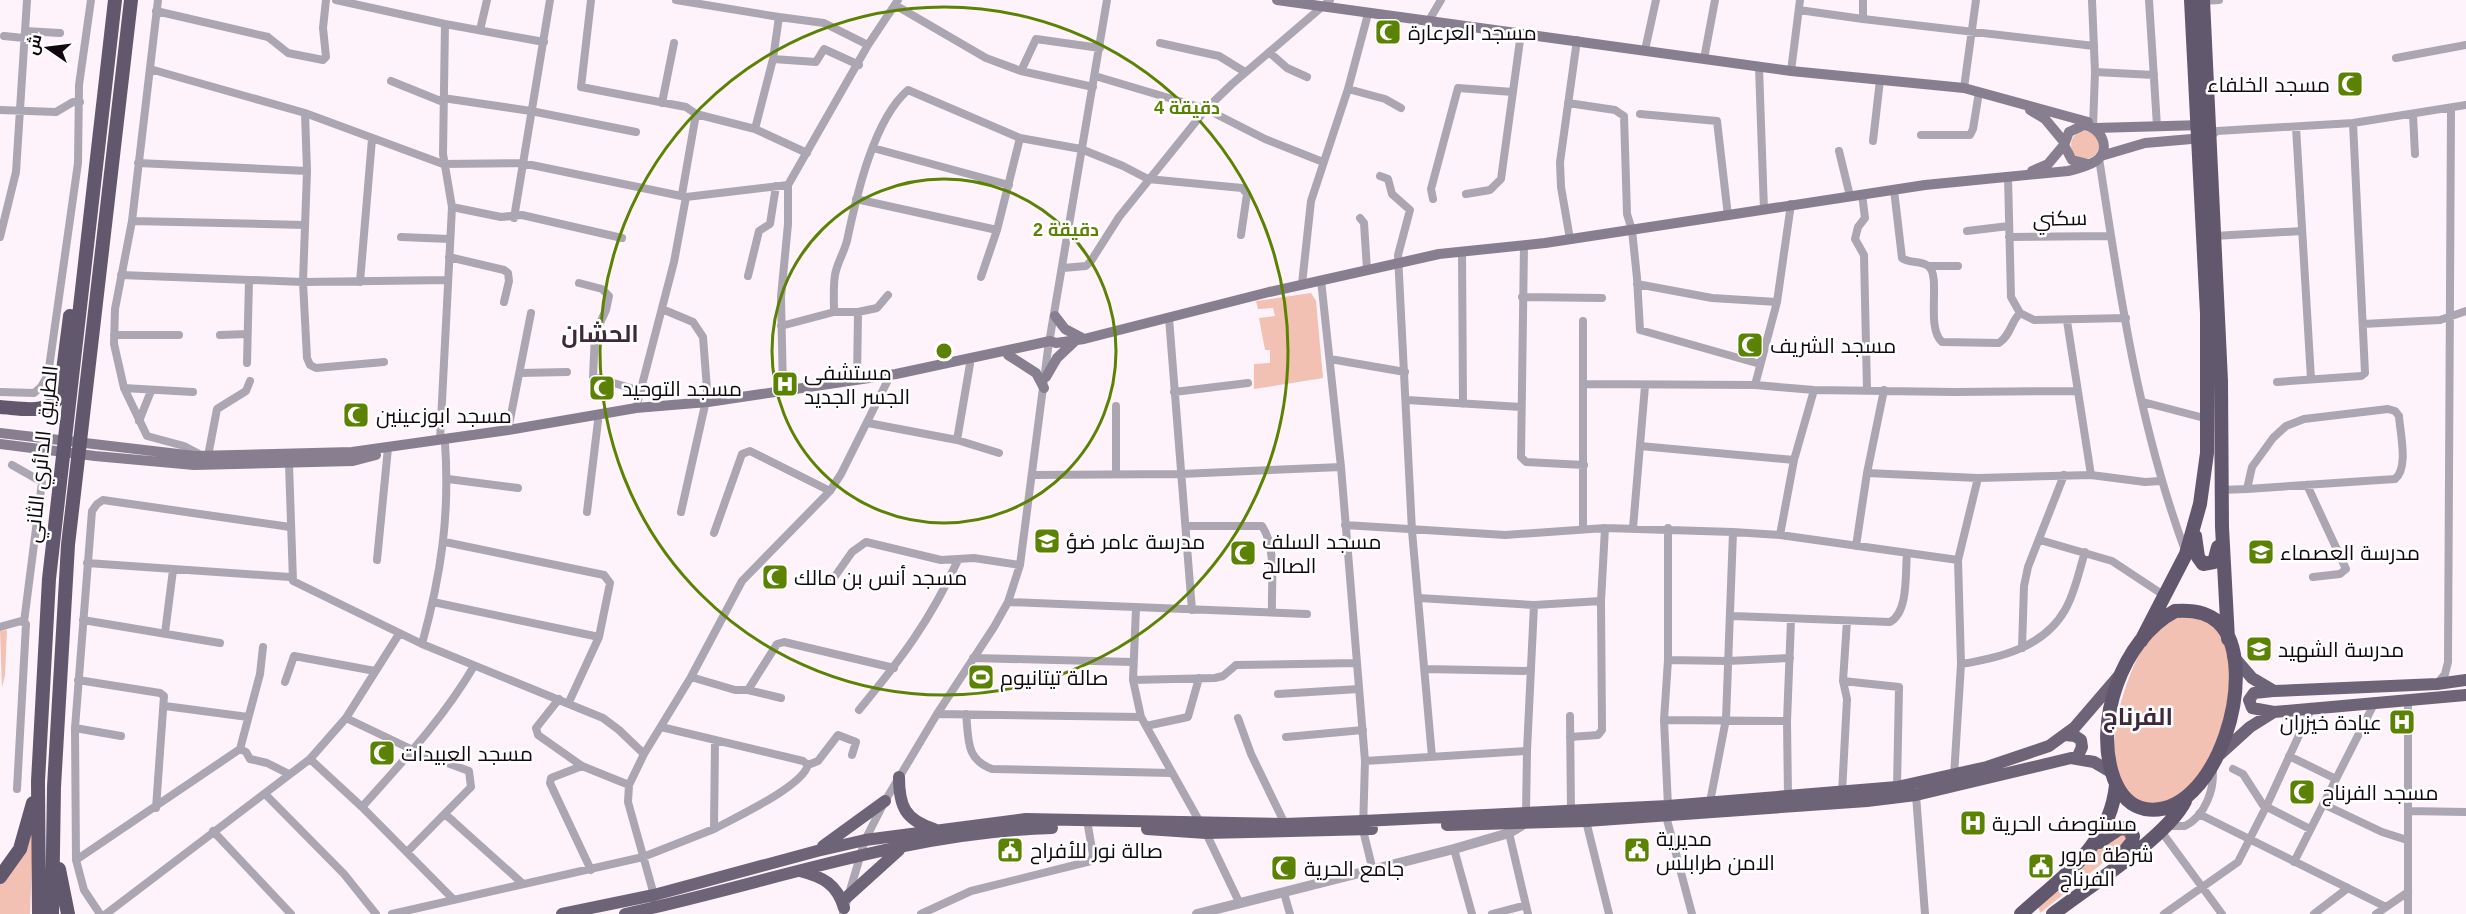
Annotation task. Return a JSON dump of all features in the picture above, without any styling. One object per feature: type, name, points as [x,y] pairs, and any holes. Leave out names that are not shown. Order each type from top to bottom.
[{"type":"highway","name":"الطريق الدائري الثاني","points":[[39,914],[38,780],[49,579],[79,298],[115,0]]},
{"type":"highway","name":"الطريق الدائري الثاني","points":[[52,914],[54,787],[68,545],[131,0]]},
{"type":"highway","points":[[2053,914],[2164,829],[2215,761],[2231,712],[2234,684],[2222,527],[2221,381],[2199,0]]},
{"type":"highway","points":[[2097,843],[2110,815],[2114,778],[2108,748],[2109,714],[2122,672],[2141,641],[2186,554],[2195,528],[2205,476],[2208,419],[2206,131]]},
{"type":"highway","points":[[0,407],[44,409],[56,402],[60,394],[68,324],[79,298]]},
{"type":"highway","points":[[2195,528],[2198,557],[2203,564],[2211,565],[2217,556],[2222,527]]},
{"type":"highway","points":[[2141,641],[2161,618],[2175,611],[2187,610],[2202,613],[2217,621],[2229,639]]},
{"type":"highway","points":[[2114,778],[2131,804],[2143,809],[2166,809],[2186,799]]},
{"type":"highway","points":[[0,877],[20,849],[27,831],[38,780]]},
{"type":"highway","points":[[54,787],[59,873],[68,914]]},
{"type":"highway","points":[[2021,914],[2097,843],[2120,828],[2128,829],[2133,836],[2128,849],[2108,872]]},
{"type":"main road","points":[[1277,0],[1319,8],[1577,40],[1759,67],[1964,88],[2086,121],[2104,141],[2100,157]]},
{"type":"main road","points":[[2000,97],[2008,104],[2039,114],[2065,144],[2072,160],[2088,164]]},
{"type":"main road","points":[[2013,176],[2048,164],[2065,144],[2073,128],[2157,126],[2206,131]]},
{"type":"main road","points":[[0,444],[42,445],[194,465],[352,461],[387,451],[636,408],[706,404],[924,370],[1079,340],[1302,284],[1399,262],[1462,251],[1570,239],[1862,194],[2068,171],[2100,157],[2145,143],[2206,131]]},
{"type":"main road","points":[[1056,316],[1065,329],[1079,340]]},
{"type":"main road","points":[[1008,355],[1036,373],[1045,382],[1057,358],[1079,340]]},
{"type":"main road","points":[[442,442],[889,378],[970,364],[1051,344]]},
{"type":"main road","points":[[0,433],[42,445]]},
{"type":"main road","points":[[96,451],[205,456],[387,451]]},
{"type":"main road","points":[[2233,656],[2252,678],[2274,691]]},
{"type":"main road","points":[[624,914],[662,910],[799,870],[860,855],[1028,828],[1363,826],[1525,819],[1586,821],[1667,811],[1710,802],[1897,787],[1954,776],[2033,754],[2065,735],[2094,706],[2122,672]]},
{"type":"main road","points":[[2465,680],[2437,684],[2274,691],[2254,693],[2249,700],[2252,708],[2274,712],[2466,695]]},
{"type":"main road","points":[[2215,761],[2250,727],[2274,712]]},
{"type":"main road","points":[[2065,735],[2075,736],[2080,740],[2082,747],[2078,758]]},
{"type":"main road","points":[[1525,819],[1570,811],[1667,811],[1867,801],[1916,795],[2045,763],[2078,758],[2094,762],[2114,778]]},
{"type":"main road","points":[[899,777],[899,798],[905,810],[913,820],[939,830]]},
{"type":"main road","points":[[817,850],[885,801]]},
{"type":"main road","points":[[562,914],[654,895],[817,850],[865,840],[1026,819],[1203,828],[1285,824],[1346,826]]},
{"type":"main road","points":[[799,870],[826,879],[840,895],[844,907],[902,847]]},
{"type":"street","points":[[0,237],[16,172],[22,112],[27,0]]},
{"type":"street","points":[[0,392],[34,393],[41,387],[48,375],[78,163],[79,86],[91,0]]},
{"type":"street","points":[[158,0],[132,221],[121,275],[114,335],[124,388],[148,437],[184,446],[205,456],[217,409],[246,391],[250,381]]},
{"type":"street","points":[[156,11],[268,37],[288,53],[323,60],[326,57],[323,28],[326,0]]},
{"type":"street","points":[[336,0],[445,24],[544,42]]},
{"type":"street","points":[[480,30],[487,0]]},
{"type":"street","points":[[514,218],[550,0]]},
{"type":"street","points":[[591,0],[581,87],[686,107],[696,114],[755,129],[807,153]]},
{"type":"street","points":[[676,0],[719,4],[824,23],[868,45]]},
{"type":"street","points":[[844,907],[865,840],[885,801],[1008,602],[1020,566],[1045,382],[1107,0]]},
{"type":"street","points":[[1063,268],[1086,266],[1091,261],[1148,179],[1206,109],[1245,72],[1330,0]]},
{"type":"street","points":[[1428,21],[1441,0]]},
{"type":"street","points":[[1645,50],[1656,0]]},
{"type":"street","points":[[1704,59],[1715,0]]},
{"type":"street","points":[[1791,71],[1800,0]]},
{"type":"street","points":[[1863,0],[1863,19]]},
{"type":"street","points":[[1964,88],[1976,0]]},
{"type":"street","points":[[2092,0],[2095,72],[2093,127]]},
{"type":"street","points":[[2149,0],[2157,126]]},
{"type":"street","points":[[2199,0],[2219,0]]},
{"type":"street","points":[[783,392],[781,297],[789,224],[788,184],[868,45],[897,3],[961,45],[1021,71],[1093,87]]},
{"type":"street","points":[[1799,10],[1972,33],[2094,46]]},
{"type":"street","points":[[1302,284],[1307,220],[1323,162],[1348,89],[1368,14]]},
{"type":"street","points":[[755,129],[773,59],[779,16]]},
{"type":"street","points":[[422,644],[445,542],[448,479],[442,442],[452,207],[443,164],[445,24]]},
{"type":"street","points":[[4,36],[60,33]]},
{"type":"street","points":[[1467,194],[1490,190],[1501,179],[1521,33]]},
{"type":"street","points":[[1021,71],[1036,39],[1100,48]]},
{"type":"street","points":[[1570,239],[1560,175],[1577,40]]},
{"type":"street","points":[[662,103],[674,43]]},
{"type":"street","points":[[1160,43],[1219,56],[1245,72]]},
{"type":"street","points":[[2397,58],[2466,45]]},
{"type":"street","points":[[773,59],[816,62],[824,49],[858,64]]},
{"type":"street","points":[[1269,52],[1287,68],[1307,77]]},
{"type":"street","points":[[1759,67],[1764,210]]},
{"type":"street","points":[[150,69],[305,113],[372,140],[443,164],[522,164],[684,196],[788,184]]},
{"type":"street","points":[[2095,72],[2154,75]]},
{"type":"street","points":[[1095,76],[1206,109],[1265,139],[1323,162]]},
{"type":"street","points":[[1873,141],[1880,80]]},
{"type":"street","points":[[391,81],[443,100],[531,111],[636,132]]},
{"type":"street","points":[[1433,200],[1431,189],[1458,88],[1513,92]]},
{"type":"street","points":[[1348,89],[1385,99],[1401,108]]},
{"type":"street","points":[[834,312],[835,274],[846,247],[856,199],[873,148],[888,118],[908,90],[1020,138],[1081,149],[1124,166],[1148,179],[1244,189],[1247,194],[1241,235]]},
{"type":"street","points":[[1921,135],[1965,136],[1972,133],[1979,92]]},
{"type":"street","points":[[0,110],[56,112],[73,102],[80,102]]},
{"type":"street","points":[[1568,103],[1615,110],[1624,116],[1627,214],[1632,230],[1641,331],[1760,364]]},
{"type":"street","points":[[2206,131],[2353,123],[2466,105]]},
{"type":"street","points":[[2437,684],[2445,674],[2448,662],[2451,108]]},
{"type":"street","points":[[305,113],[307,171],[303,282],[310,365],[316,368],[384,362]]},
{"type":"street","points":[[636,408],[674,262],[696,114]]},
{"type":"street","points":[[1640,114],[1717,122],[1728,216]]},
{"type":"street","points":[[2413,115],[2415,154]]},
{"type":"street","points":[[2277,382],[2364,374],[2366,367],[2353,123]]},
{"type":"street","points":[[2296,127],[2311,379]]},
{"type":"street","points":[[981,277],[997,230],[1020,138]]},
{"type":"street","points":[[360,282],[372,140]]},
{"type":"street","points":[[873,148],[1009,185]]},
{"type":"street","points":[[1839,151],[1850,196]]},
{"type":"street","points":[[2100,157],[2111,236],[2143,402],[2161,482],[2186,554]]},
{"type":"street","points":[[138,163],[307,171]]},
{"type":"street","points":[[1380,176],[1388,179],[1392,194],[1409,208],[1398,250],[1412,531],[1432,757]]},
{"type":"street","points":[[2013,176],[2009,226],[2011,297],[2020,313],[2034,320],[2126,318]]},
{"type":"street","points":[[748,276],[759,231],[770,224],[776,186]]},
{"type":"street","points":[[1894,190],[1902,258],[1929,266],[1958,267]]},
{"type":"street","points":[[1862,194],[1865,218],[1857,230],[1855,239],[1864,255],[1867,390]]},
{"type":"street","points":[[856,199],[997,230]]},
{"type":"street","points":[[1755,386],[1777,302],[1791,204]]},
{"type":"street","points":[[452,207],[514,218],[522,215],[622,238]]},
{"type":"street","points":[[1360,218],[1364,222],[1367,270]]},
{"type":"street","points":[[132,221],[305,225]]},
{"type":"street","points":[[1967,231],[2009,226]]},
{"type":"street","points":[[2214,236],[2302,231]]},
{"type":"street","name":"سكني","points":[[2009,237],[2111,236]]},
{"type":"street","points":[[401,237],[449,239]]},
{"type":"street","points":[[1524,245],[1522,459],[1584,465]]},
{"type":"street","points":[[1462,251],[1463,404]]},
{"type":"street","points":[[449,257],[504,270],[508,273],[509,281],[504,302]]},
{"type":"street","points":[[1929,266],[1932,272],[1935,325],[1942,342],[1999,343],[2007,338],[2011,322],[2020,313]]},
{"type":"street","points":[[121,275],[303,282],[448,280]]},
{"type":"street","points":[[247,363],[249,280]]},
{"type":"street","points":[[1321,280],[1341,467],[1363,730],[1365,761],[1363,826],[1373,871]]},
{"type":"street","points":[[579,283],[602,289],[609,297],[595,334],[593,377],[640,391]]},
{"type":"street","points":[[1637,284],[1721,299],[1777,302]]},
{"type":"street","points":[[781,326],[834,312],[858,312],[877,308],[888,295]]},
{"type":"street","points":[[1522,297],[1602,298]]},
{"type":"street","points":[[662,309],[693,322],[703,337],[706,404],[681,512]]},
{"type":"street","points":[[2363,324],[2450,316],[2466,311]]},
{"type":"street","points":[[857,380],[858,312]]},
{"type":"street","points":[[508,430],[531,313]]},
{"type":"street","points":[[1169,318],[1192,610]]},
{"type":"street","points":[[1583,321],[1583,529]]},
{"type":"street","points":[[2067,321],[2076,391],[2091,476]]},
{"type":"street","points":[[220,335],[247,334]]},
{"type":"street","points":[[114,335],[179,335]]},
{"type":"street","points":[[1330,359],[1405,372]]},
{"type":"street","points":[[957,440],[970,364]]},
{"type":"street","points":[[519,373],[567,372]]},
{"type":"street","points":[[654,895],[628,802],[628,785],[691,677],[741,581],[830,491],[868,423],[889,378]]},
{"type":"street","points":[[1174,392],[1248,383]]},
{"type":"street","points":[[1584,384],[1755,386],[1814,390],[2076,391]]},
{"type":"street","points":[[1633,528],[1645,386]]},
{"type":"street","points":[[124,388],[193,392]]},
{"type":"street","points":[[1780,535],[1794,460],[1814,390]]},
{"type":"street","points":[[1856,546],[1866,473],[1884,390]]},
{"type":"street","points":[[139,421],[151,391]]},
{"type":"street","points":[[1407,400],[1521,407]]},
{"type":"street","points":[[2143,402],[2208,419]]},
{"type":"street","points":[[1116,406],[1116,474]]},
{"type":"street","points":[[2221,490],[2247,489],[2307,485],[2397,478],[2402,466],[2398,413],[2388,409],[2293,422],[2279,431],[2256,459],[2249,473],[2247,489]]},
{"type":"street","points":[[587,512],[598,421]]},
{"type":"street","points":[[868,423],[957,440],[999,453]]},
{"type":"street","points":[[1640,446],[1794,460]]},
{"type":"street","points":[[376,560],[387,451]]},
{"type":"street","points":[[714,533],[742,454],[746,451],[830,491]]},
{"type":"street","points":[[289,464],[290,577],[296,584],[399,634],[474,666],[569,702],[603,718],[644,754]]},
{"type":"street","points":[[12,465],[42,482],[24,622],[26,624],[16,789]]},
{"type":"street","points":[[1033,475],[1181,474],[1341,467]]},
{"type":"street","points":[[1866,473],[1978,478],[2064,475],[2161,482]]},
{"type":"street","points":[[2022,648],[2024,586],[2028,567],[2064,475]]},
{"type":"street","points":[[1954,776],[1961,664],[1958,560],[1978,478]]},
{"type":"street","points":[[448,479],[518,488]]},
{"type":"street","points":[[2307,485],[2346,568],[2340,574],[2313,577]]},
{"type":"street","points":[[100,914],[84,890],[76,860],[75,728],[92,511],[96,504],[103,500],[290,527]]},
{"type":"street","points":[[1345,525],[1412,531],[1505,535],[1605,528],[1668,528],[1780,535],[1958,560]]},
{"type":"street","points":[[1186,526],[1262,526],[1268,535],[1270,547],[1272,612]]},
{"type":"street","points":[[1570,737],[1598,735],[1602,730],[1601,601],[1605,528]]},
{"type":"street","points":[[1668,528],[1668,660],[1664,720],[1667,811],[1692,914]]},
{"type":"street","points":[[1710,802],[1726,719],[1732,616],[1733,532]]},
{"type":"street","points":[[2040,540],[2112,561],[2165,596]]},
{"type":"street","points":[[445,542],[604,574],[610,583],[599,637],[569,702]]},
{"type":"street","points":[[831,582],[852,552],[866,542],[941,560],[974,558],[1020,566]]},
{"type":"street","points":[[1961,664],[2006,656],[2048,630],[2066,610],[2085,552]]},
{"type":"street","points":[[1732,616],[1890,622],[1897,618],[1901,608],[1907,553]]},
{"type":"street","points":[[859,710],[894,668],[937,605],[958,560]]},
{"type":"street","points":[[87,563],[290,577]]},
{"type":"street","points":[[165,633],[173,570]]},
{"type":"street","points":[[1419,598],[1534,605],[1601,601]]},
{"type":"street","points":[[433,602],[599,637]]},
{"type":"street","points":[[1008,602],[1307,614]]},
{"type":"street","points":[[1203,913],[1373,871],[1509,833],[1525,819],[1534,605]]},
{"type":"street","points":[[1136,608],[1133,680],[1141,717],[1203,828],[1240,904]]},
{"type":"street","points":[[83,620],[220,643]]},
{"type":"street","points":[[1788,796],[1787,721],[1791,620]]},
{"type":"street","points":[[1842,793],[1846,699],[1843,681],[1847,621]]},
{"type":"street","points":[[0,627],[24,622]]},
{"type":"street","points":[[106,914],[310,759],[346,718],[399,634]]},
{"type":"street","points":[[748,690],[777,644],[784,642],[894,668]]},
{"type":"street","points":[[76,860],[240,749],[263,647]]},
{"type":"street","points":[[285,682],[294,656],[375,671]]},
{"type":"street","points":[[973,658],[1133,662]]},
{"type":"street","points":[[1668,660],[1728,662],[1790,658]]},
{"type":"street","points":[[2448,662],[2454,673],[2465,680]]},
{"type":"street","points":[[1133,680],[1223,676],[1236,665],[1357,663]]},
{"type":"street","points":[[362,807],[415,751],[454,700],[474,666]]},
{"type":"street","points":[[1425,669],[1531,671]]},
{"type":"street","points":[[691,677],[735,690],[748,690],[781,698]]},
{"type":"street","points":[[1146,726],[1188,717],[1199,678]]},
{"type":"street","points":[[78,680],[160,693],[164,696],[156,808]]},
{"type":"street","points":[[1843,681],[1899,687],[1897,787]]},
{"type":"street","points":[[1278,694],[1359,689]]},
{"type":"street","points":[[559,699],[536,732],[540,738],[582,766],[628,785]]},
{"type":"street","points":[[2408,700],[2408,914]]},
{"type":"street","points":[[2294,862],[2375,702]]},
{"type":"street","points":[[165,706],[248,717]]},
{"type":"street","points":[[2164,914],[2232,868],[2266,807],[2312,707]]},
{"type":"street","points":[[937,714],[1141,717]]},
{"type":"street","points":[[966,714],[972,755],[979,764],[992,769],[1171,773]]},
{"type":"street","points":[[1570,716],[1570,811]]},
{"type":"street","points":[[346,718],[415,751],[469,771],[471,787],[407,852]]},
{"type":"street","points":[[1238,718],[1251,754],[1285,824]]},
{"type":"street","points":[[1664,720],[1787,721]]},
{"type":"street","points":[[75,728],[120,736]]},
{"type":"street","points":[[661,728],[803,761],[808,765]]},
{"type":"street","points":[[1286,737],[1363,730]]},
{"type":"street","points":[[392,914],[643,857],[714,829],[786,788],[802,776],[808,765],[818,761],[837,735],[856,742],[852,755]]},
{"type":"street","points":[[714,829],[712,770],[715,742]]},
{"type":"street","points":[[240,749],[246,752],[250,759],[267,763],[289,774]]},
{"type":"street","points":[[1365,761],[1527,751]]},
{"type":"street","points":[[2289,756],[2336,779]]},
{"type":"street","points":[[310,759],[362,807],[453,900]]},
{"type":"street","points":[[2215,761],[2211,789],[2199,814],[2185,826],[2164,829],[2222,914]]},
{"type":"street","points":[[582,766],[551,778],[550,783],[591,870]]},
{"type":"street","points":[[2233,769],[2243,774],[2260,802],[2266,807],[2310,829]]},
{"type":"street","points":[[265,794],[344,874],[376,914]]},
{"type":"street","points":[[1916,795],[1925,914]]},
{"type":"street","points":[[2323,804],[2407,840]]},
{"type":"street","points":[[2408,811],[2466,812]]},
{"type":"street","points":[[445,814],[522,883]]},
{"type":"street","points":[[2199,814],[2386,907]]},
{"type":"street","points":[[1586,821],[1609,914]]},
{"type":"street","points":[[921,914],[971,891],[1090,861],[1093,855],[1088,826]]},
{"type":"street","points":[[213,831],[291,914]]},
{"type":"street","points":[[1492,914],[1527,910],[1509,833]]},
{"type":"street","points":[[1454,849],[1472,914]]},
{"type":"street","points":[[2314,914],[2348,888]]},
{"type":"street","points":[[2376,914],[2408,892]]},
{"type":"street","points":[[1284,893],[1290,914]]},
{"type":"shaded area","points":[[2085,131],[2095,135],[2099,145],[2095,155],[2085,159],[2075,155],[2071,145],[2075,135]]},
{"type":"shaded area","points":[[1311,293],[1316,301],[1323,378],[1254,389],[1254,364],[1270,363],[1270,350],[1265,350],[1259,318],[1275,316],[1273,308],[1258,309],[1256,301]]},
{"type":"shaded area","points":[[2184,614],[2210,622],[2225,646],[2229,674],[2226,708],[2216,741],[2202,771],[2183,794],[2160,805],[2136,800],[2122,787],[2116,767],[2114,744],[2124,692],[2143,648],[2160,626]]},
{"type":"shaded area","points":[[7,630],[5,675],[2,688],[0,631]]},
{"type":"shaded area","points":[[34,808],[30,914],[0,914],[0,877]]},
{"type":"shaded area","points":[[2128,831],[2124,846],[2040,913],[2038,905],[2099,846]]},
{"type":"place","name":"مسجد العرعارة","points":[[1388,32]]},
{"type":"place","name":"مسجد الخلفاء","points":[[2350,84]]},
{"type":"place","name":"مسجد الشريف","points":[[1750,345]]},
{"type":"place","name":"مستشفى الجسر الجديد","points":[[785,384]]},
{"type":"place","name":"مسجد التوحيد","points":[[602,388]]},
{"type":"place","name":"مسجد ابوزعينين","points":[[356,415]]},
{"type":"place","name":"مدرسة عامر ضؤ","points":[[1047,541]]},
{"type":"place","name":"مدرسة العصماء","points":[[2261,552]]},
{"type":"place","name":"مسجد السلف الصالح","points":[[1243,553]]},
{"type":"place","name":"مسجد أنس بن مالك","points":[[775,577]]},
{"type":"place","name":"مدرسة الشهيد","points":[[2259,649]]},
{"type":"place","name":"صالة تيتانيوم","points":[[981,677]]},
{"type":"place","name":"عيادة خيزران","points":[[2402,722]]},
{"type":"place","name":"مسجد العبيدات","points":[[382,753]]},
{"type":"place","name":"مسجد الفرناج","points":[[2302,792]]},
{"type":"place","name":"مستوصف الحرية","points":[[1973,823]]},
{"type":"place","name":"صالة نور للأفراح","points":[[1010,850]]},
{"type":"place","name":"مديرية الامن طرابلس","points":[[1637,850]]},
{"type":"place","name":"شرطة مرور الفرناج","points":[[2041,866]]},
{"type":"place","name":"جامع الحرية","points":[[1284,868]]},
{"type":"district","name":"الحشان","points":[[600,333]]},
{"type":"district","name":"الفرناج","points":[[2138,716]]}]
